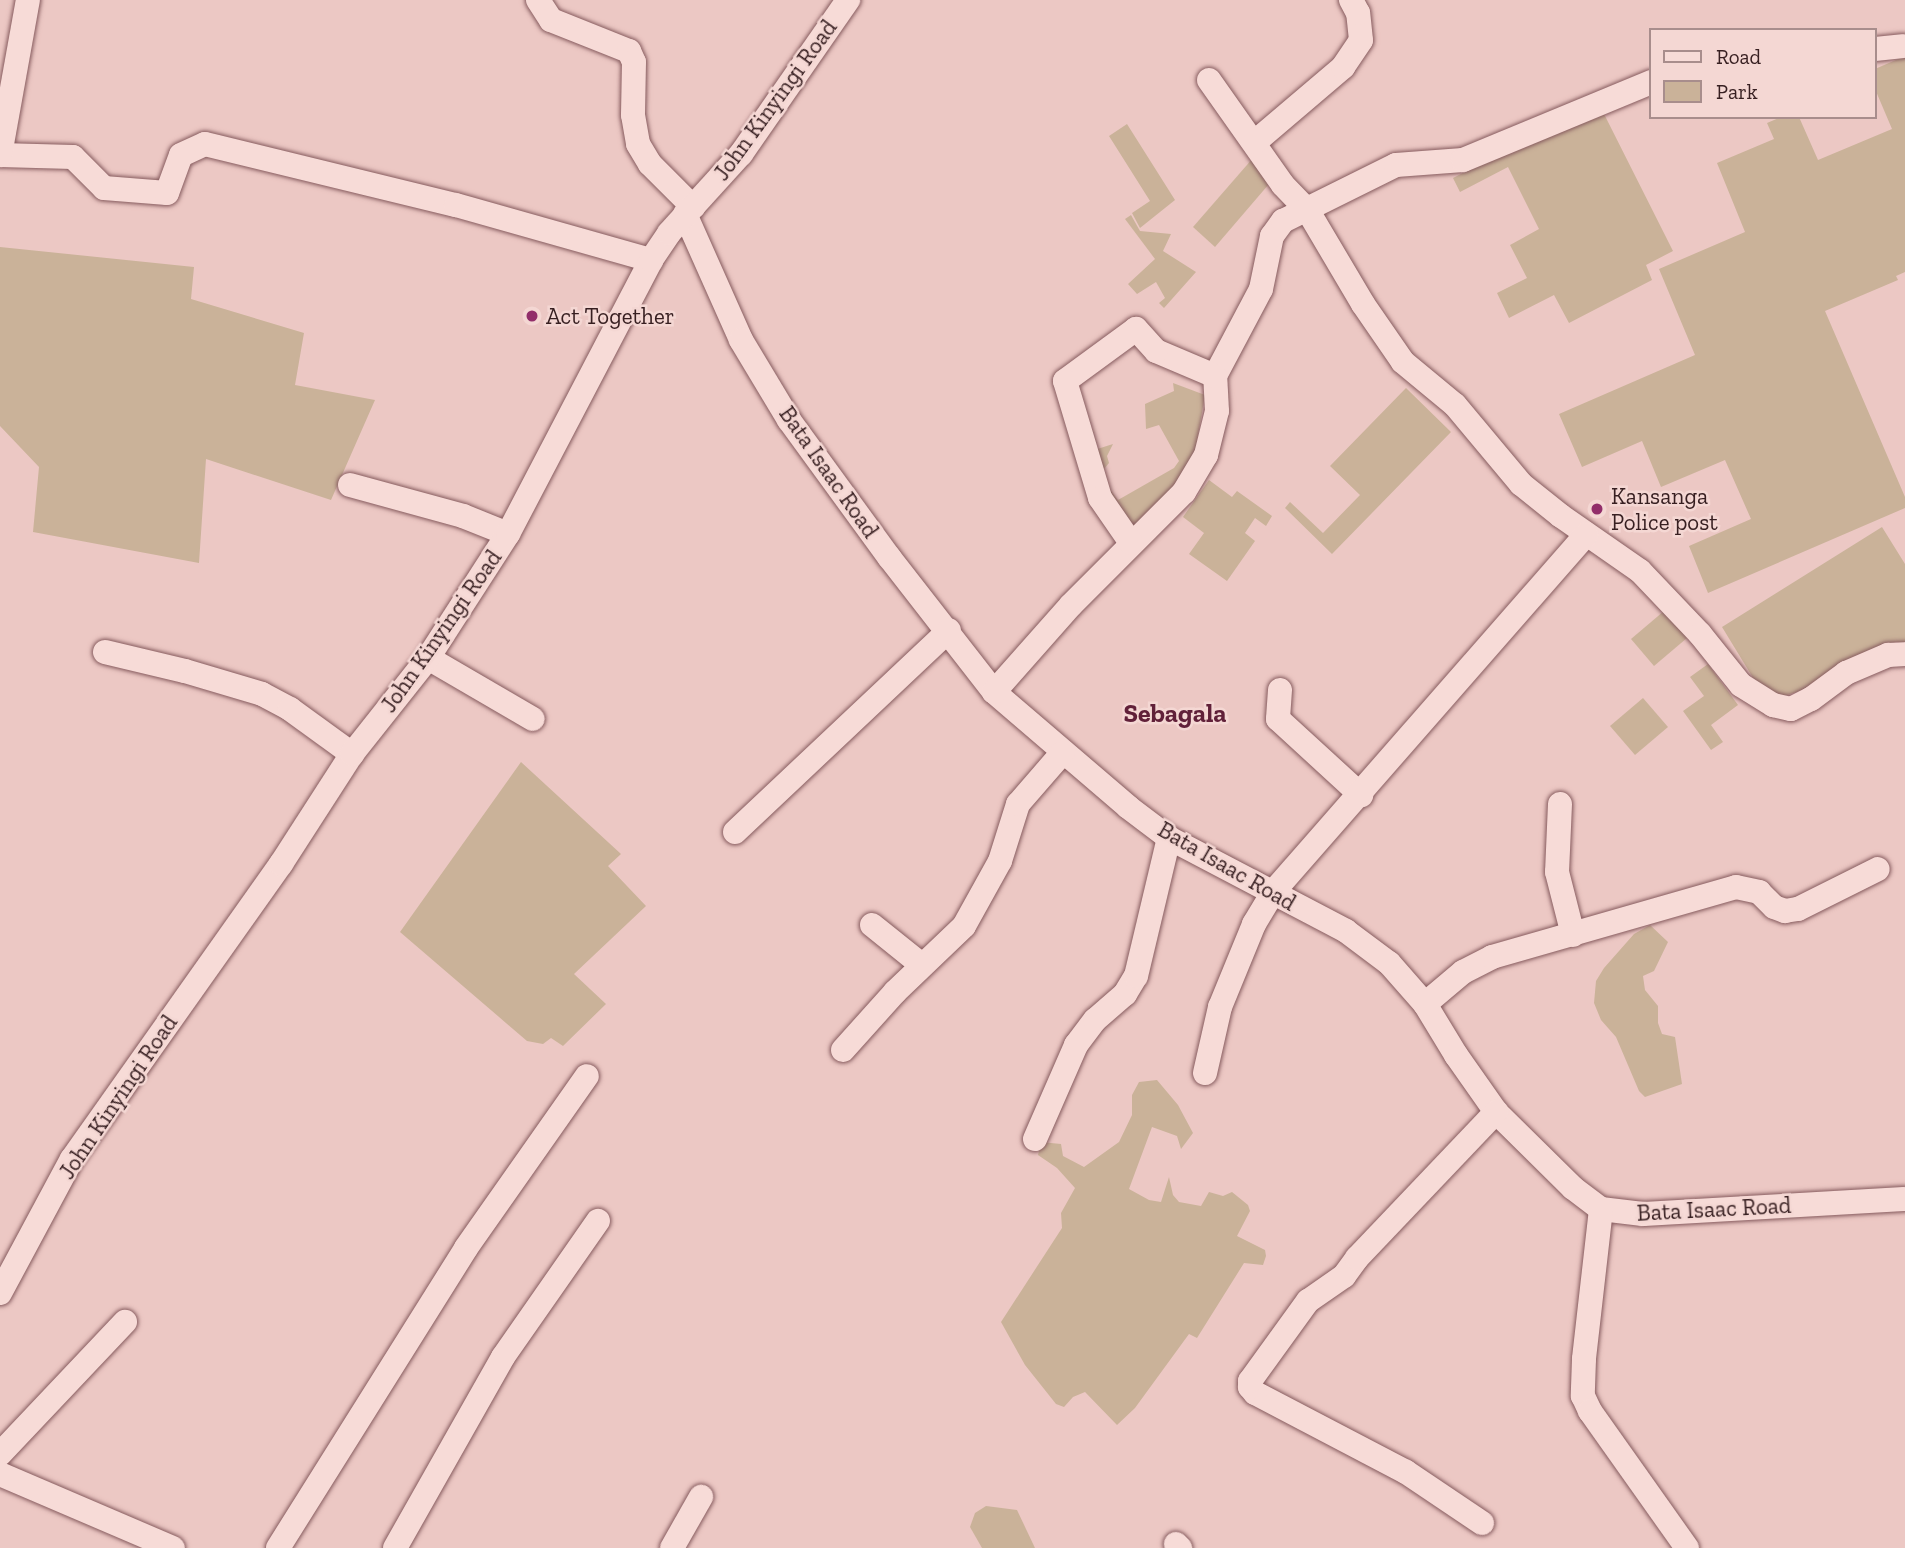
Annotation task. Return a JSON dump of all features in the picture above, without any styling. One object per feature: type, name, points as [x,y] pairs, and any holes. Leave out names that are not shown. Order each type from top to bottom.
[{"type":"street","points":[[28,0],[0,155],[73,157],[104,188],[167,193],[181,155],[205,144],[456,205],[651,260]]},
{"type":"street","points":[[538,0],[551,20],[628,51],[634,62],[633,115],[638,144],[650,164],[689,210]]},
{"type":"street","points":[[1255,142],[1343,67],[1360,40],[1358,13],[1351,0]]},
{"type":"street","name":"John Kinyingi Road","points":[[0,1293],[72,1159],[281,864],[352,754],[428,658],[508,534],[651,260],[689,210],[741,154],[843,2]]},
{"type":"street","points":[[1877,49],[1903,46]]},
{"type":"street","points":[[1209,80],[1283,185],[1308,211],[1363,304],[1404,362],[1455,405],[1521,484],[1640,571],[1690,622],[1741,685],[1773,705],[1791,709],[1811,699],[1846,673],[1888,654],[1905,653]]},
{"type":"street","points":[[994,692],[1131,543],[1184,492],[1196,476],[1206,455],[1217,411],[1215,376],[1261,289],[1272,236],[1283,221],[1308,211],[1373,174],[1396,165],[1464,160],[1650,82]]},
{"type":"street","name":"Bata Isaac Road","points":[[689,210],[741,340],[789,420],[994,692],[1063,752],[1170,838],[1274,891],[1370,946],[1389,962],[1425,1004],[1456,1055],[1496,1112],[1573,1188],[1601,1209],[1643,1214],[1905,1199]]},
{"type":"street","points":[[1131,543],[1100,498],[1065,381],[1136,329],[1156,351],[1215,376]]},
{"type":"street","points":[[350,485],[463,516],[508,534]]},
{"type":"street","points":[[1205,1073],[1220,1007],[1254,924],[1274,891],[1361,795],[1586,534]]},
{"type":"street","points":[[735,832],[948,630]]},
{"type":"street","points":[[105,652],[185,670],[262,694],[290,709],[352,754]]},
{"type":"street","points":[[428,658],[533,719]]},
{"type":"street","points":[[1280,690],[1278,719],[1361,795]]},
{"type":"street","points":[[843,1050],[922,965],[964,926],[1000,861],[1018,804],[1063,752]]},
{"type":"street","points":[[1560,804],[1557,872],[1573,935]]},
{"type":"street","points":[[1035,1139],[1076,1045],[1095,1020],[1125,994],[1136,976],[1170,838]]},
{"type":"street","points":[[1425,1004],[1462,972],[1492,957],[1736,887],[1759,892],[1774,907],[1785,911],[1798,909],[1878,869]]},
{"type":"street","points":[[872,925],[922,965]]},
{"type":"street","points":[[278,1548],[459,1258],[587,1076]]},
{"type":"street","points":[[1482,1523],[1406,1472],[1255,1393],[1250,1387],[1250,1381],[1308,1301],[1344,1276],[1357,1258],[1496,1112]]},
{"type":"street","points":[[1601,1209],[1584,1359],[1583,1396],[1590,1411],[1687,1548]]},
{"type":"street","points":[[395,1548],[503,1357],[598,1221]]},
{"type":"street","points":[[0,1454],[125,1322]]},
{"type":"street","points":[[0,1474],[173,1548]]},
{"type":"street","points":[[671,1548],[701,1497]]},
{"type":"green space","points":[[1905,56],[1905,272],[1896,276],[1898,280],[1825,311],[1905,497],[1905,508],[1708,593],[1689,546],[1751,519],[1725,460],[1661,487],[1642,441],[1582,467],[1559,414],[1695,355],[1659,269],[1745,232],[1717,163],[1774,139],[1767,123],[1776,119],[1800,119],[1818,160],[1892,129],[1877,94],[1877,68]]},
{"type":"green space","points":[[1599,104],[1673,251],[1646,265],[1652,280],[1569,323],[1554,295],[1509,318],[1497,293],[1527,278],[1510,245],[1539,229],[1508,167],[1460,192],[1453,178]]},
{"type":"green space","points":[[1127,124],[1175,200],[1140,228],[1132,213],[1150,201],[1109,136]]},
{"type":"green space","points":[[1253,158],[1275,177],[1215,247],[1193,227]]},
{"type":"green space","points":[[1131,215],[1140,231],[1171,234],[1163,251],[1196,272],[1164,308],[1159,303],[1165,298],[1156,282],[1137,294],[1128,284],[1155,259],[1125,219]]},
{"type":"green space","points":[[0,247],[194,267],[191,299],[304,333],[295,385],[375,400],[331,500],[206,459],[199,563],[33,532],[39,467],[0,426]]},
{"type":"green space","points":[[1173,383],[1205,395],[1193,464],[1135,529],[1124,527],[1099,494],[1091,451],[1113,444],[1107,456],[1109,463],[1099,475],[1118,500],[1174,468],[1179,461],[1159,425],[1146,429],[1145,404],[1174,391]]},
{"type":"green space","points":[[1406,388],[1451,432],[1332,554],[1285,508],[1290,502],[1323,533],[1360,495],[1330,466]]},
{"type":"green space","points":[[1209,480],[1232,497],[1237,491],[1272,516],[1266,526],[1255,518],[1245,533],[1255,541],[1227,581],[1189,554],[1204,533],[1183,517]]},
{"type":"green space","points":[[1882,527],[1905,564],[1905,645],[1896,642],[1816,686],[1774,699],[1758,686],[1722,627]]},
{"type":"green space","points":[[1664,611],[1687,638],[1654,666],[1631,639]]},
{"type":"green space","points":[[1708,664],[1738,705],[1711,725],[1723,742],[1711,750],[1683,711],[1704,696],[1690,677]]},
{"type":"green space","points":[[1643,698],[1668,727],[1635,755],[1610,726]]},
{"type":"green space","points":[[521,762],[621,854],[608,866],[646,906],[574,974],[606,1004],[563,1046],[551,1038],[543,1044],[527,1041],[400,932]]},
{"type":"green space","points":[[1650,925],[1668,942],[1654,971],[1643,976],[1645,990],[1658,1006],[1658,1023],[1662,1034],[1675,1037],[1682,1084],[1645,1097],[1639,1091],[1616,1037],[1601,1020],[1594,1003],[1596,981],[1604,968],[1634,934]]},
{"type":"green space","points":[[1157,1080],[1178,1105],[1193,1133],[1181,1149],[1177,1136],[1152,1127],[1129,1189],[1149,1200],[1161,1202],[1169,1177],[1173,1195],[1179,1202],[1201,1206],[1209,1192],[1223,1196],[1232,1192],[1248,1205],[1250,1211],[1237,1236],[1265,1250],[1266,1256],[1263,1265],[1244,1263],[1197,1338],[1189,1334],[1135,1408],[1117,1425],[1085,1392],[1073,1397],[1064,1407],[1056,1404],[1025,1365],[1001,1322],[1062,1228],[1061,1213],[1075,1188],[1057,1168],[1038,1155],[1041,1142],[1061,1144],[1063,1156],[1084,1167],[1119,1142],[1132,1115],[1132,1095],[1139,1082]]},
{"type":"green space","points":[[986,1506],[1017,1510],[1035,1548],[982,1548],[970,1527],[975,1513]]},
{"type":"place","name":"Act Together","points":[[532,316]]},
{"type":"place","name":"Kansanga Police post","points":[[1597,509]]},
{"type":"district","name":"Sebagala","points":[[1175,714]]}]
